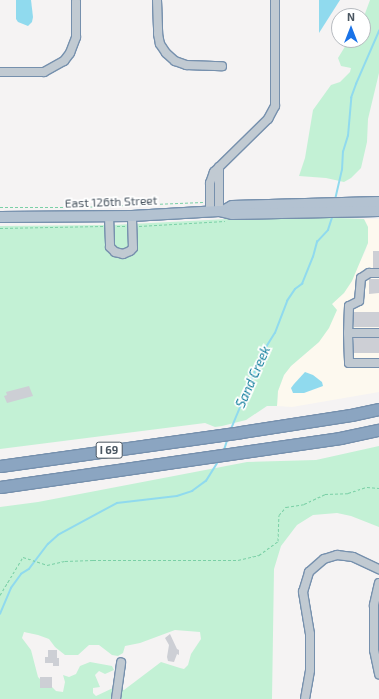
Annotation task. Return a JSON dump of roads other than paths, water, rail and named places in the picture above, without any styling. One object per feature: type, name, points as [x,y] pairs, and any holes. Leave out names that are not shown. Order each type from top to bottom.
[{"type":"highway","name":"I 69","points":[[0,466],[241,432],[351,415],[379,409]]},
{"type":"highway","name":"I 69","points":[[0,487],[334,439],[379,430]]},
{"type":"main road","name":"East 126th Street","points":[[352,207],[379,202]]},
{"type":"main road","name":"East 126th Street","points":[[0,218],[132,221],[232,206],[352,207],[379,211]]},
{"type":"street","points":[[157,0],[158,34],[160,44],[166,53],[175,61],[186,65],[222,66]]},
{"type":"street","points":[[215,208],[211,178],[219,166],[268,120],[275,106],[275,0]]},
{"type":"street","points":[[0,72],[44,72],[64,61],[72,49],[76,36],[76,1]]},
{"type":"street","points":[[215,208],[219,166]]},
{"type":"street","points":[[110,221],[110,248],[123,254],[133,248],[132,221]]},
{"type":"street","points":[[379,273],[369,273],[361,278],[359,301],[349,306],[348,333],[349,363],[379,363]]},
{"type":"street","points":[[348,333],[379,333]]},
{"type":"street","points":[[305,699],[310,670],[310,634],[303,592],[309,572],[324,559],[336,555],[353,557],[379,569]]},
{"type":"street","points":[[379,583],[374,597],[374,650],[379,674]]},
{"type":"street","points":[[116,699],[121,662]]},
{"type":"water","points":[[16,0],[31,0],[33,17],[32,22],[28,26],[18,22],[16,19]]},
{"type":"water","points":[[319,0],[340,0],[335,8],[331,8],[331,14],[319,33]]},
{"type":"water","points":[[305,372],[313,375],[322,382],[323,386],[304,393],[293,393],[291,388]]},
{"type":"waterway","name":"Sand Creek","points":[[335,200],[342,170],[343,152],[348,136],[351,98],[379,31]]},
{"type":"waterway","name":"Sand Creek","points":[[231,429],[263,352],[275,333],[287,301],[295,289],[302,284],[313,257],[317,242],[328,230],[333,215]]},
{"type":"waterway","name":"Sand Creek","points":[[224,450],[228,438]]},
{"type":"waterway","name":"Sand Creek","points":[[0,614],[11,588],[21,574],[29,569],[48,544],[58,535],[117,503],[177,496],[192,491],[206,481],[219,460]]}]
